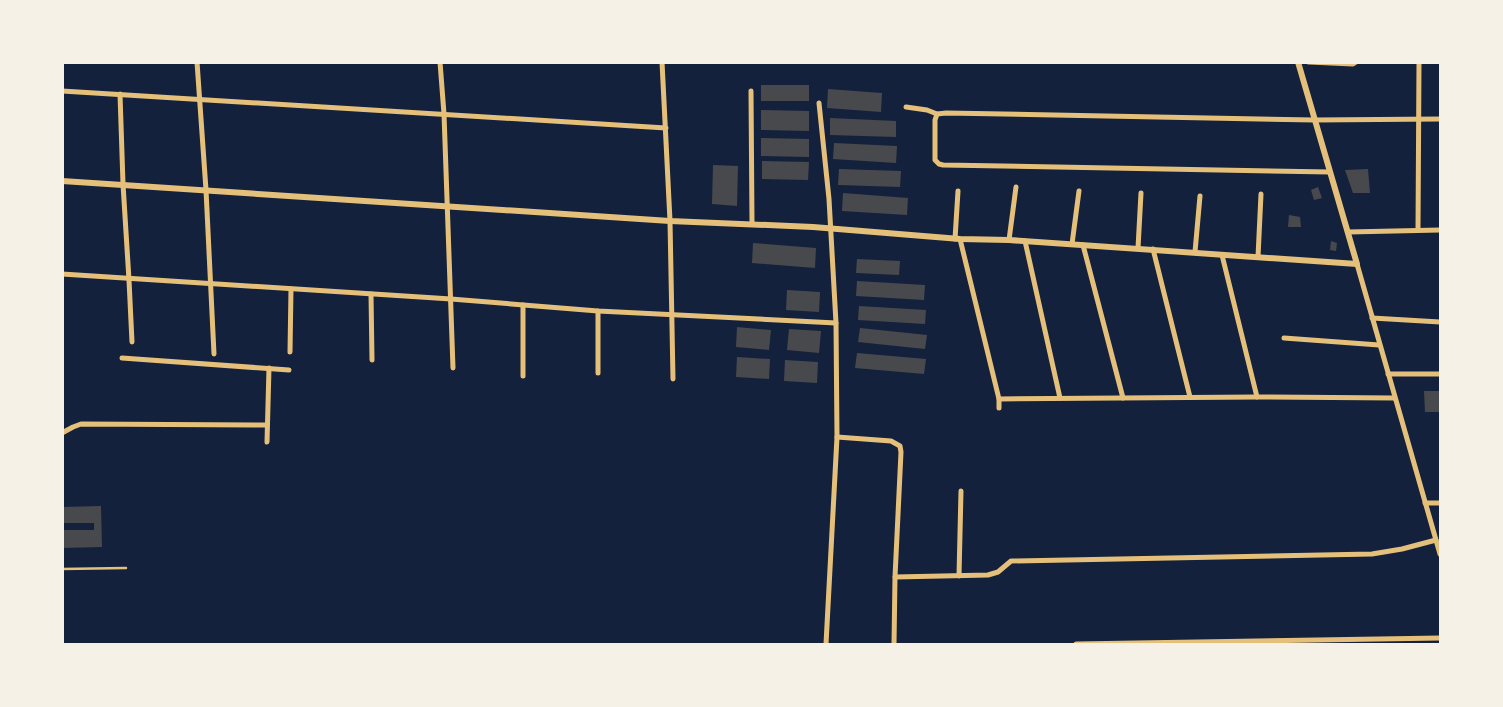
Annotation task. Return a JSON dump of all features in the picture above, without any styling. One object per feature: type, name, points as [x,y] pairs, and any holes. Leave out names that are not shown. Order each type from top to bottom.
[{"type":"street","points":[[197,62],[206,190],[214,354]]},
{"type":"street","points":[[440,62],[444,114],[453,368]]},
{"type":"street","points":[[662,62],[670,220],[673,379]]},
{"type":"street","points":[[1298,62],[1440,554]]},
{"type":"street","points":[[1309,62],[1354,64],[1356,62]]},
{"type":"street","points":[[1418,230],[1419,62]]},
{"type":"street","points":[[62,90],[666,128]]},
{"type":"street","points":[[750,91],[752,223]]},
{"type":"street","points":[[120,94],[132,342]]},
{"type":"street","points":[[819,103],[829,199],[836,323],[837,437],[826,644]]},
{"type":"street","points":[[906,107],[927,110],[937,114],[1315,120],[1440,119]]},
{"type":"street","points":[[937,114],[935,120],[935,160],[943,165],[1330,172]]},
{"type":"street","points":[[62,181],[670,220],[813,226],[958,239],[1009,240],[1138,248],[1356,264]]},
{"type":"street","points":[[1009,240],[1016,187]]},
{"type":"street","points":[[958,191],[958,239],[999,399],[999,408]]},
{"type":"street","points":[[1072,244],[1080,191]]},
{"type":"street","points":[[1138,248],[1141,193]]},
{"type":"street","points":[[1258,257],[1261,194]]},
{"type":"street","points":[[1195,252],[1200,196]]},
{"type":"street","points":[[1348,232],[1440,230]]},
{"type":"street","points":[[1025,241],[1060,398]]},
{"type":"street","points":[[1083,245],[1123,398]]},
{"type":"street","points":[[1153,249],[1190,398]]},
{"type":"street","points":[[1222,255],[1257,397]]},
{"type":"street","points":[[62,274],[130,280],[451,299],[598,311],[836,323]]},
{"type":"street","points":[[290,352],[291,289]]},
{"type":"street","points":[[371,294],[372,360]]},
{"type":"street","points":[[523,305],[523,376]]},
{"type":"street","points":[[598,311],[598,373]]},
{"type":"street","points":[[1372,318],[1440,322]]},
{"type":"street","points":[[1284,338],[1380,345]]},
{"type":"street","points":[[122,358],[289,370]]},
{"type":"street","points":[[267,442],[269,368]]},
{"type":"street","points":[[1388,374],[1440,374]]},
{"type":"street","points":[[999,399],[1394,398]]},
{"type":"street","points":[[62,433],[81,424],[266,425]]},
{"type":"street","points":[[837,437],[891,441],[900,446],[894,644]]},
{"type":"street","points":[[959,576],[961,491]]},
{"type":"street","points":[[1425,503],[1440,503]]},
{"type":"street","points":[[895,577],[988,575],[998,572],[1011,561],[1372,554],[1402,549],[1436,540]]},
{"type":"street","points":[[1076,644],[1440,638]]},
{"type":"lane","points":[[62,569],[126,568]]},
{"type":"building","points":[[761,85],[809,85],[809,101],[761,101]]},
{"type":"building","points":[[828,89],[882,93],[881,112],[827,108]]},
{"type":"building","points":[[761,110],[809,111],[809,131],[761,130]]},
{"type":"building","points":[[830,118],[896,121],[896,137],[830,135]]},
{"type":"building","points":[[761,138],[809,139],[809,157],[761,156]]},
{"type":"building","points":[[834,143],[897,146],[896,163],[833,159]]},
{"type":"building","points":[[762,161],[809,162],[808,180],[762,179]]},
{"type":"building","points":[[713,165],[738,166],[737,206],[712,204]]},
{"type":"building","points":[[839,169],[901,171],[900,187],[838,185]]},
{"type":"building","points":[[1368,169],[1370,193],[1353,193],[1345,170]]},
{"type":"building","points":[[1318,187],[1322,198],[1314,200],[1311,190]]},
{"type":"building","points":[[843,193],[908,198],[907,215],[842,211]]},
{"type":"building","points":[[1289,215],[1300,217],[1301,227],[1288,227]]},
{"type":"building","points":[[1331,241],[1337,243],[1336,251],[1330,250]]},
{"type":"building","points":[[753,243],[816,248],[815,268],[752,263]]},
{"type":"building","points":[[857,259],[900,261],[899,275],[856,273]]},
{"type":"building","points":[[857,281],[925,285],[924,300],[856,296]]},
{"type":"building","points":[[787,290],[820,292],[819,312],[786,310]]},
{"type":"building","points":[[859,306],[926,310],[925,324],[858,320]]},
{"type":"building","points":[[737,327],[771,330],[769,350],[736,347]]},
{"type":"building","points":[[860,328],[927,335],[925,349],[858,342]]},
{"type":"building","points":[[789,329],[821,331],[819,353],[787,350]]},
{"type":"building","points":[[857,353],[926,359],[924,374],[855,368]]},
{"type":"building","points":[[737,357],[770,359],[769,379],[736,377]]},
{"type":"building","points":[[785,360],[818,362],[817,383],[784,381]]},
{"type":"building","points":[[1424,391],[1440,391],[1440,412],[1425,412]]},
{"type":"building","points":[[101,506],[102,547],[62,548],[62,530],[94,530],[94,523],[62,523],[62,507]]}]
